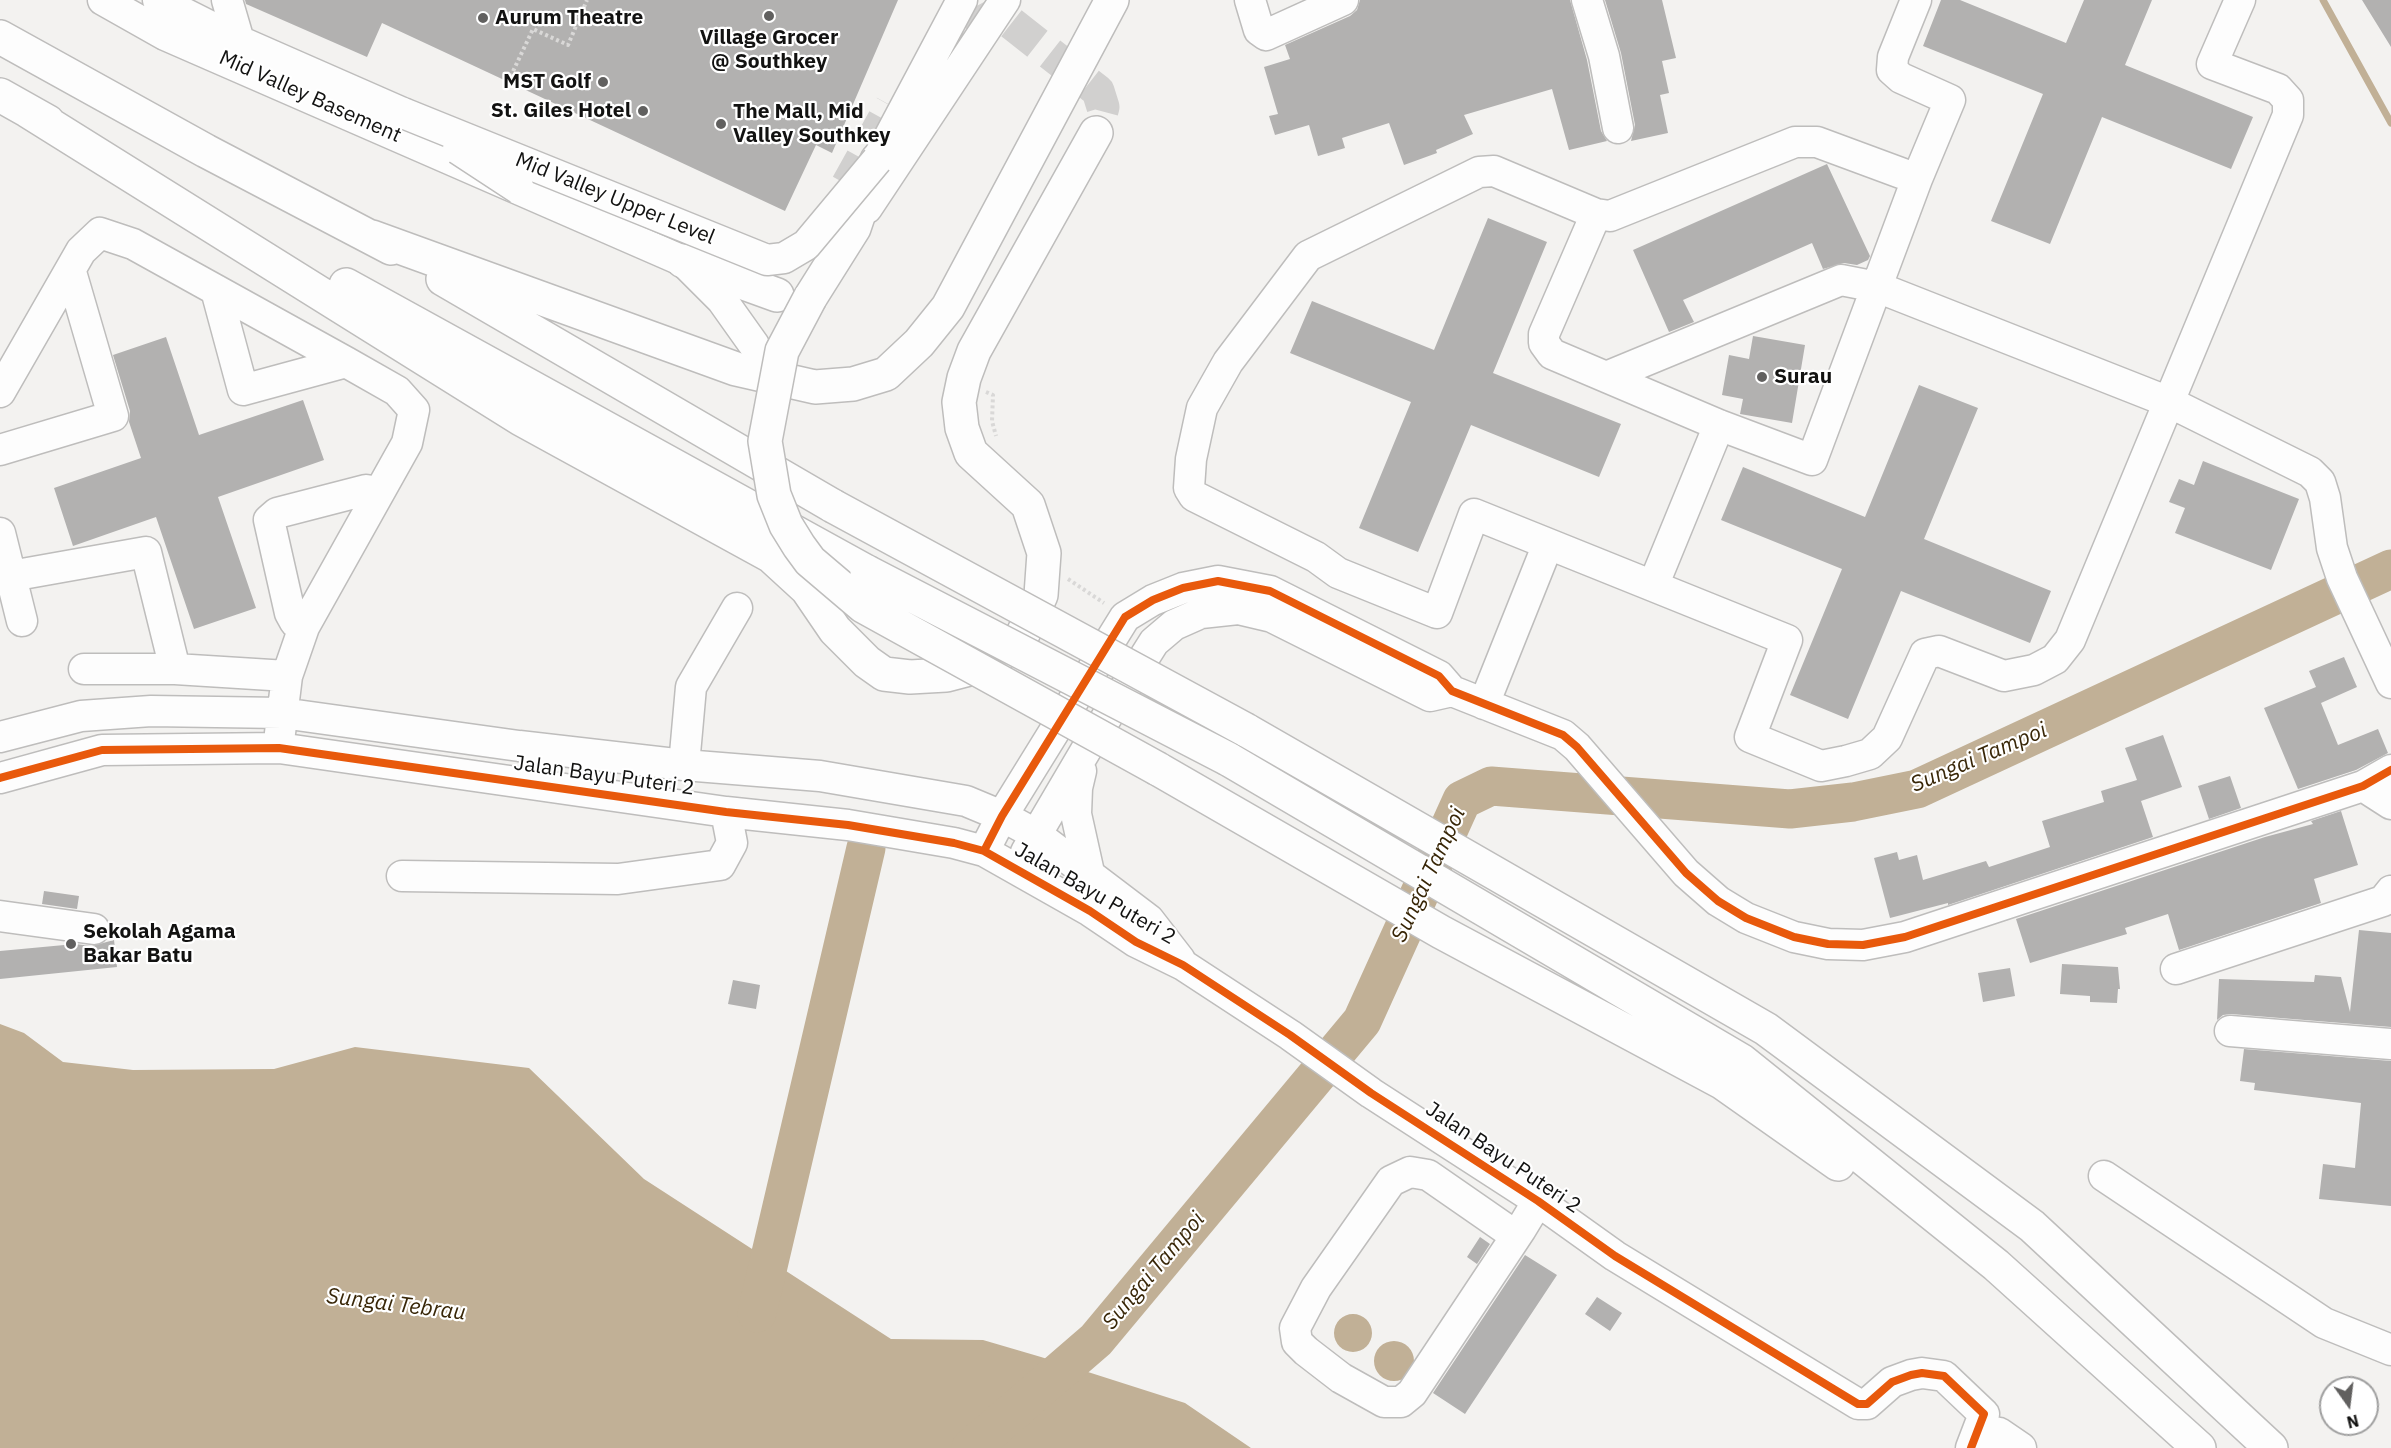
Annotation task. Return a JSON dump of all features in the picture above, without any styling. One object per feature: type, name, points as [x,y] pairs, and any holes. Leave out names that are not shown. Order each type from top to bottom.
[{"type":"highway","points":[[372,237],[736,369],[814,387],[853,384],[886,374],[919,343],[948,307],[1112,0]]},
{"type":"highway","points":[[0,38],[195,145],[372,237],[833,506],[1246,730],[1766,1029],[2032,1226],[2271,1448]]},
{"type":"highway","points":[[0,95],[867,572],[1228,759],[1733,1072],[1996,1265],[2199,1448]]},
{"type":"highway","points":[[28,111],[521,419],[771,556],[807,589],[835,630],[867,662],[884,674],[910,677],[946,675],[988,664],[1022,636],[1041,595],[1044,553],[1028,505],[971,453],[962,428],[958,402],[974,351],[1096,133]]},
{"type":"highway","points":[[877,160],[854,228],[810,298],[782,351],[765,441],[774,495],[786,525],[810,561],[863,606],[1158,769],[1441,932],[1733,1072]]},
{"type":"highway","points":[[683,261],[777,295]]},
{"type":"street","name":"Mid Valley Basement","points":[[103,0],[165,34],[519,189]]},
{"type":"street","name":"Mid Valley Upper Level","points":[[158,0],[239,41],[403,113],[767,260],[784,258],[806,245],[877,160],[962,0]]},
{"type":"street","points":[[227,0],[239,41]]},
{"type":"street","points":[[854,228],[1005,0]]},
{"type":"street","points":[[1250,0],[1259,30],[1266,34],[1343,0]]},
{"type":"street","points":[[1587,0],[1604,56],[1618,128]]},
{"type":"street","points":[[1596,214],[1544,334],[1544,344],[1552,354],[1719,425],[1812,460],[1917,179],[1950,100],[1901,78],[1892,70],[1893,57],[1916,0]]},
{"type":"street","points":[[1917,179],[1817,142],[1795,142],[1610,216],[1596,214],[1494,171],[1479,172],[1308,256],[1228,362],[1202,408],[1191,459],[1189,488],[1194,496],[1203,502],[1316,557],[1338,573],[1437,614],[1474,514],[1787,640],[1750,737],[1821,766],[1870,754],[1887,738],[1925,654],[1939,651],[2004,676],[2034,670],[2055,659],[2070,640],[2288,115],[2288,100],[2278,89],[2212,64],[2240,0]]},
{"type":"street","points":[[403,113],[519,189],[683,261],[723,300],[754,345],[769,377]]},
{"type":"street","points":[[0,392],[81,251],[100,233],[133,244],[346,362],[397,391],[414,410],[407,443],[304,627],[288,676],[279,748]]},
{"type":"street","points":[[0,450],[114,416],[71,272]]},
{"type":"street","points":[[1606,377],[1841,280],[1877,287],[2169,402],[2310,472],[2320,482],[2325,498],[2332,548],[2342,578],[2391,682]]},
{"type":"street","points":[[216,290],[243,390],[346,362]]},
{"type":"street","points":[[1653,586],[1719,425]]},
{"type":"street","points":[[304,627],[295,622],[290,613],[269,520],[277,513],[344,495],[366,490],[379,492]]},
{"type":"street","points":[[0,533],[22,621]]},
{"type":"street","points":[[1484,704],[1548,544]]},
{"type":"street","points":[[11,576],[147,552],[176,669]]},
{"type":"street","points":[[984,851],[1002,816],[1125,617],[1153,600],[1183,588],[1218,582],[1270,591],[1439,676],[1452,691],[1563,735],[1686,873],[1718,901],[1746,918],[1828,945],[1863,945],[1905,937],[2363,786],[2391,770]]},
{"type":"street","points":[[684,765],[691,687],[737,608]]},
{"type":"street","points":[[1016,868],[1154,642],[1174,625],[1201,613],[1238,609],[1272,617],[1430,696],[1452,691]]},
{"type":"street","points":[[84,669],[176,669],[288,676]]},
{"type":"street","name":"Jalan Bayu Puteri 2","points":[[0,737],[81,716],[151,711],[282,713],[519,746],[684,765],[820,776],[966,801],[1002,816],[1037,836],[1149,920],[1183,965]]},
{"type":"street","name":"Jalan Bayu Puteri 2","points":[[0,778],[102,750],[279,748],[726,812],[848,825],[954,843],[984,851],[1090,911],[1136,942],[1183,965],[1290,1035],[1371,1093],[1538,1201],[1616,1256],[1858,1404],[1864,1406],[1892,1382],[1911,1375],[1922,1373],[1944,1376],[1984,1414],[1972,1446]]},
{"type":"street","points":[[1086,750],[1077,788],[1076,814],[1090,876]]},
{"type":"street","points":[[2363,786],[2391,804]]},
{"type":"street","points":[[402,876],[618,879],[720,866],[732,843],[726,812]]},
{"type":"street","points":[[2176,969],[2383,902],[2391,891]]},
{"type":"street","points":[[0,916],[94,929]]},
{"type":"street","points":[[2230,1031],[2391,1044]]},
{"type":"street","points":[[1516,1236],[1428,1175],[1410,1172],[1391,1180],[1317,1288],[1294,1328],[1297,1342],[1306,1352],[1341,1378],[1384,1402],[1401,1402],[1412,1394],[1516,1236],[1538,1201]]},
{"type":"street","points":[[2104,1176],[2324,1323],[2391,1350]]},
{"type":"street","points":[[1972,1446],[1999,1433],[2021,1448]]},
{"type":"path","points":[[508,82],[533,29],[568,45],[587,0]]},
{"type":"water","name":"Sungai Tebrau","points":[[0,1024],[24,1033],[63,1062],[133,1070],[274,1069],[355,1047],[529,1068],[644,1179],[891,1339],[983,1340],[1041,1357],[1185,1403],[1251,1448],[0,1448]]},
{"type":"water","points":[[1353,1314],[1367,1319],[1372,1333],[1367,1347],[1353,1352],[1339,1347],[1334,1333],[1339,1319]]},
{"type":"water","points":[[1394,1341],[1402,1342],[1408,1347],[1413,1353],[1413,1369],[1408,1375],[1402,1380],[1394,1381],[1386,1380],[1380,1375],[1375,1369],[1374,1361],[1375,1353],[1380,1347],[1386,1342]]},
{"type":"building","name":"The Mall, Mid Valley Southkey","points":[[245,0],[898,0],[832,153],[816,145],[785,211],[382,23],[367,57],[246,4]]},
{"type":"building","points":[[1360,0],[1570,0],[1587,60],[1601,131],[1607,141],[1569,150],[1552,89],[1464,115],[1473,134],[1436,150],[1437,153],[1404,165],[1389,123],[1342,138],[1345,148],[1318,156],[1309,125],[1275,135],[1269,116],[1278,114],[1264,67],[1290,59],[1285,45],[1350,16],[1357,10]]},
{"type":"building","points":[[1605,0],[1662,0],[1676,58],[1662,61],[1669,93],[1660,95],[1668,133],[1631,141],[1635,125],[1621,53]]},
{"type":"building","points":[[1941,0],[1960,0],[2066,43],[2084,0],[2152,0],[2125,65],[2253,117],[2231,169],[2102,117],[2050,244],[1991,221],[2043,94],[1923,46]]},
{"type":"building","points":[[2362,0],[2391,0],[2391,47]]},
{"type":"building","points":[[1827,164],[1870,256],[1868,260],[1857,265],[1844,263],[1823,269],[1812,243],[1683,300],[1694,322],[1669,332],[1633,250]]},
{"type":"building","points":[[1488,218],[1547,242],[1493,373],[1621,424],[1599,477],[1471,425],[1418,552],[1359,528],[1411,402],[1290,353],[1312,301],[1434,350]]},
{"type":"building","name":"Surau","points":[[1753,336],[1805,345],[1792,423],[1740,414],[1743,399],[1722,395],[1729,355],[1749,359]]},
{"type":"building","points":[[166,337],[199,435],[303,400],[324,460],[218,497],[256,608],[194,629],[156,517],[73,546],[54,488],[141,458],[129,422],[130,411],[113,355]]},
{"type":"building","points":[[1919,385],[1978,408],[1924,539],[2051,591],[2030,643],[1901,591],[1848,719],[1790,695],[1842,569],[1721,520],[1743,467],[1865,517]]},
{"type":"building","points":[[2203,461],[2299,499],[2271,570],[2175,533],[2185,508],[2169,502],[2179,479],[2194,485]]},
{"type":"building","points":[[2344,657],[2357,687],[2321,703],[2338,745],[2378,729],[2388,753],[2356,770],[2298,789],[2264,708],[2316,687],[2309,671]]},
{"type":"building","points":[[2163,735],[2182,787],[2141,801],[2153,837],[1948,905],[1948,903],[1890,918],[1874,858],[1897,852],[1899,860],[1917,855],[1923,880],[1986,861],[1989,867],[2050,847],[2042,821],[2104,802],[2101,791],[2137,780],[2125,748]]},
{"type":"building","points":[[2230,776],[2241,808],[2209,819],[2198,786]]},
{"type":"building","points":[[2341,811],[2358,865],[2314,879],[2321,903],[2179,950],[2168,914],[2125,928],[2127,934],[2030,963],[2016,919],[2265,837],[2313,824],[2311,821]]},
{"type":"building","points":[[44,891],[79,896],[77,909],[42,904]]},
{"type":"building","points":[[2359,930],[2391,933],[2391,1027],[2231,1014],[2223,1015],[2217,1020],[2219,979],[2314,982],[2315,975],[2341,977],[2350,1012]]},
{"type":"building","points":[[114,940],[117,967],[0,979],[0,951],[75,944],[92,946]]},
{"type":"building","points":[[2062,964],[2118,967],[2120,989],[2118,989],[2117,1003],[2090,1002],[2090,996],[2060,994]]},
{"type":"building","points":[[2010,968],[2015,996],[1983,1002],[1978,973]]},
{"type":"building","points":[[733,980],[760,985],[756,1009],[728,1004]]},
{"type":"building","points":[[2244,1049],[2391,1061],[2391,1206],[2319,1199],[2323,1164],[2355,1168],[2361,1103],[2254,1090],[2255,1083],[2240,1081]]},
{"type":"building","points":[[1480,1237],[1490,1244],[1477,1264],[1467,1257]]},
{"type":"building","points":[[1525,1255],[1557,1275],[1465,1414],[1433,1393]]},
{"type":"building","points":[[1597,1297],[1622,1313],[1610,1331],[1585,1314]]},
{"type":"waterway","points":[[2323,0],[2391,123]]},
{"type":"waterway","name":"Sungai Tampoi","points":[[971,1448],[1096,1340],[1362,1021],[1462,800],[1491,786],[1790,809],[1853,802],[1917,789],[2391,569]]},
{"type":"waterway","points":[[757,1313],[866,848]]},
{"type":"tunnel","points":[[971,33],[980,23],[991,17],[1002,16],[1098,91],[1103,107],[1096,133]]},
{"type":"tunnel","points":[[846,184],[890,105]]},
{"type":"cycle path","points":[[984,851],[1002,816],[1125,617],[1153,600],[1183,588],[1218,581],[1270,591],[1439,676],[1452,691],[1563,735],[1577,747],[1686,873],[1718,901],[1746,918],[1794,937],[1828,944],[1863,945],[1905,937],[2363,786],[2391,770]]},
{"type":"cycle path","points":[[0,778],[102,750],[279,748],[726,812],[848,825],[954,843],[984,851],[1090,911],[1136,942],[1183,965],[1290,1035],[1371,1093],[1538,1201],[1615,1256],[1858,1404],[1867,1404],[1892,1382],[1911,1375],[1922,1373],[1944,1376],[1984,1414],[1971,1448]]},
{"type":"place","name":"Village Grocer @ Southkey","points":[[769,16]]},
{"type":"place","name":"Aurum Theatre","points":[[483,18]]},
{"type":"place","name":"MST Golf","points":[[603,82]]},
{"type":"place","name":"St. Giles Hotel","points":[[643,111]]},
{"type":"place","name":"The Mall, Mid Valley Southkey","points":[[721,124]]},
{"type":"place","name":"Surau","points":[[1762,377]]},
{"type":"place","name":"Sekolah Agama Bakar Batu","points":[[71,944]]}]
